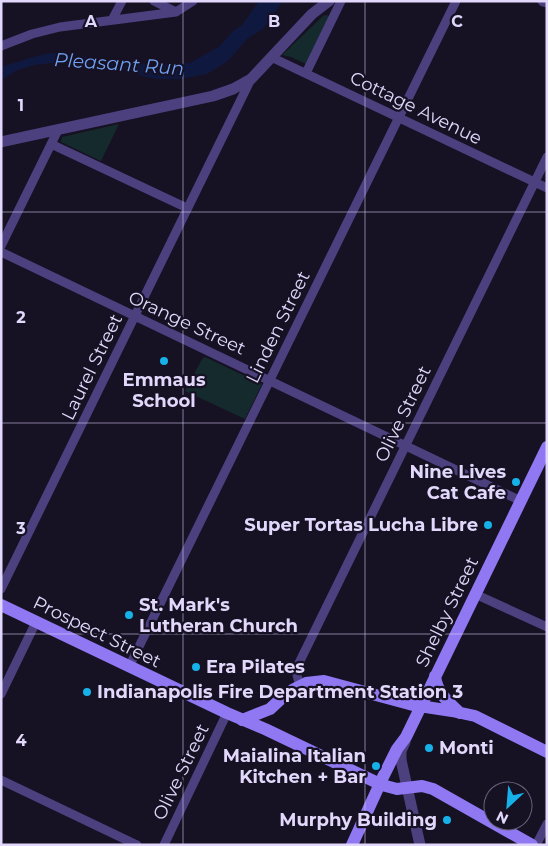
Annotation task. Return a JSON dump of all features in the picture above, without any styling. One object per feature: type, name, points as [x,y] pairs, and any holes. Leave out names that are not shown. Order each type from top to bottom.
[{"type":"main road","name":"Shelby Street","points":[[352,845],[397,749],[406,737],[547,447]]},
{"type":"main road","name":"Prospect Street","points":[[1,605],[380,784],[390,788],[422,786],[432,789],[532,845]]},
{"type":"main road","points":[[435,676],[436,684],[443,697],[460,713]]},
{"type":"main road","points":[[242,720],[270,708],[286,694],[306,683],[328,681],[421,706],[475,716],[547,752]]},
{"type":"street","points":[[112,20],[122,1]]},
{"type":"street","points":[[154,1],[176,12]]},
{"type":"street","points":[[1,46],[42,31],[60,27],[176,12],[193,1]]},
{"type":"street","points":[[1,142],[213,96],[233,89],[251,79],[312,14],[329,1]]},
{"type":"street","points":[[306,73],[341,1]]},
{"type":"street","name":"Linden Street","points":[[129,666],[456,1]]},
{"type":"street","name":"Cottage Avenue","points":[[271,57],[547,188]]},
{"type":"street","name":"Laurel Street","points":[[1,589],[251,79]]},
{"type":"street","points":[[1,246],[58,130]]},
{"type":"street","points":[[51,144],[187,208]]},
{"type":"street","name":"Olive Street","points":[[300,686],[297,675],[299,663],[547,157]]},
{"type":"street","name":"Orange Street","points":[[1,252],[521,500]]},
{"type":"street","points":[[475,594],[547,627]]},
{"type":"street","points":[[1,694],[36,622]]},
{"type":"street","name":"Olive Street","points":[[164,845],[227,713]]},
{"type":"street","points":[[406,737],[401,751],[401,760],[420,845]]},
{"type":"street","points":[[1,780],[137,845]]},
{"type":"street","points":[[536,845],[547,824]]},
{"type":"green space","points":[[323,16],[329,16],[306,64],[282,55]]},
{"type":"green space","points":[[119,124],[101,161],[61,142],[62,137]]},
{"type":"green space","points":[[205,357],[262,384],[245,419],[185,391],[202,359]]},
{"type":"water","name":"Pleasant Run","points":[[259,1],[283,1],[263,29],[248,38],[228,61],[207,74],[180,79],[158,79],[145,77],[122,68],[51,63],[18,70],[1,80],[1,67],[50,53],[151,65],[190,63],[220,46],[233,31],[242,25]]},
{"type":"place","name":"Emmaus School","points":[[164,361]]},
{"type":"place","name":"Nine Lives Cat Cafe","points":[[516,482]]},
{"type":"place","name":"Super Tortas Lucha Libre","points":[[488,525]]},
{"type":"place","name":"St. Mark's Lutheran Church","points":[[129,615]]},
{"type":"place","name":"Era Pilates","points":[[196,667]]},
{"type":"place","name":"Indianapolis Fire Department Station 3","points":[[87,692]]},
{"type":"place","name":"Monti","points":[[429,748]]},
{"type":"place","name":"Maialina Italian Kitchen + Bar","points":[[376,766]]},
{"type":"place","name":"Murphy Building","points":[[447,820]]}]
